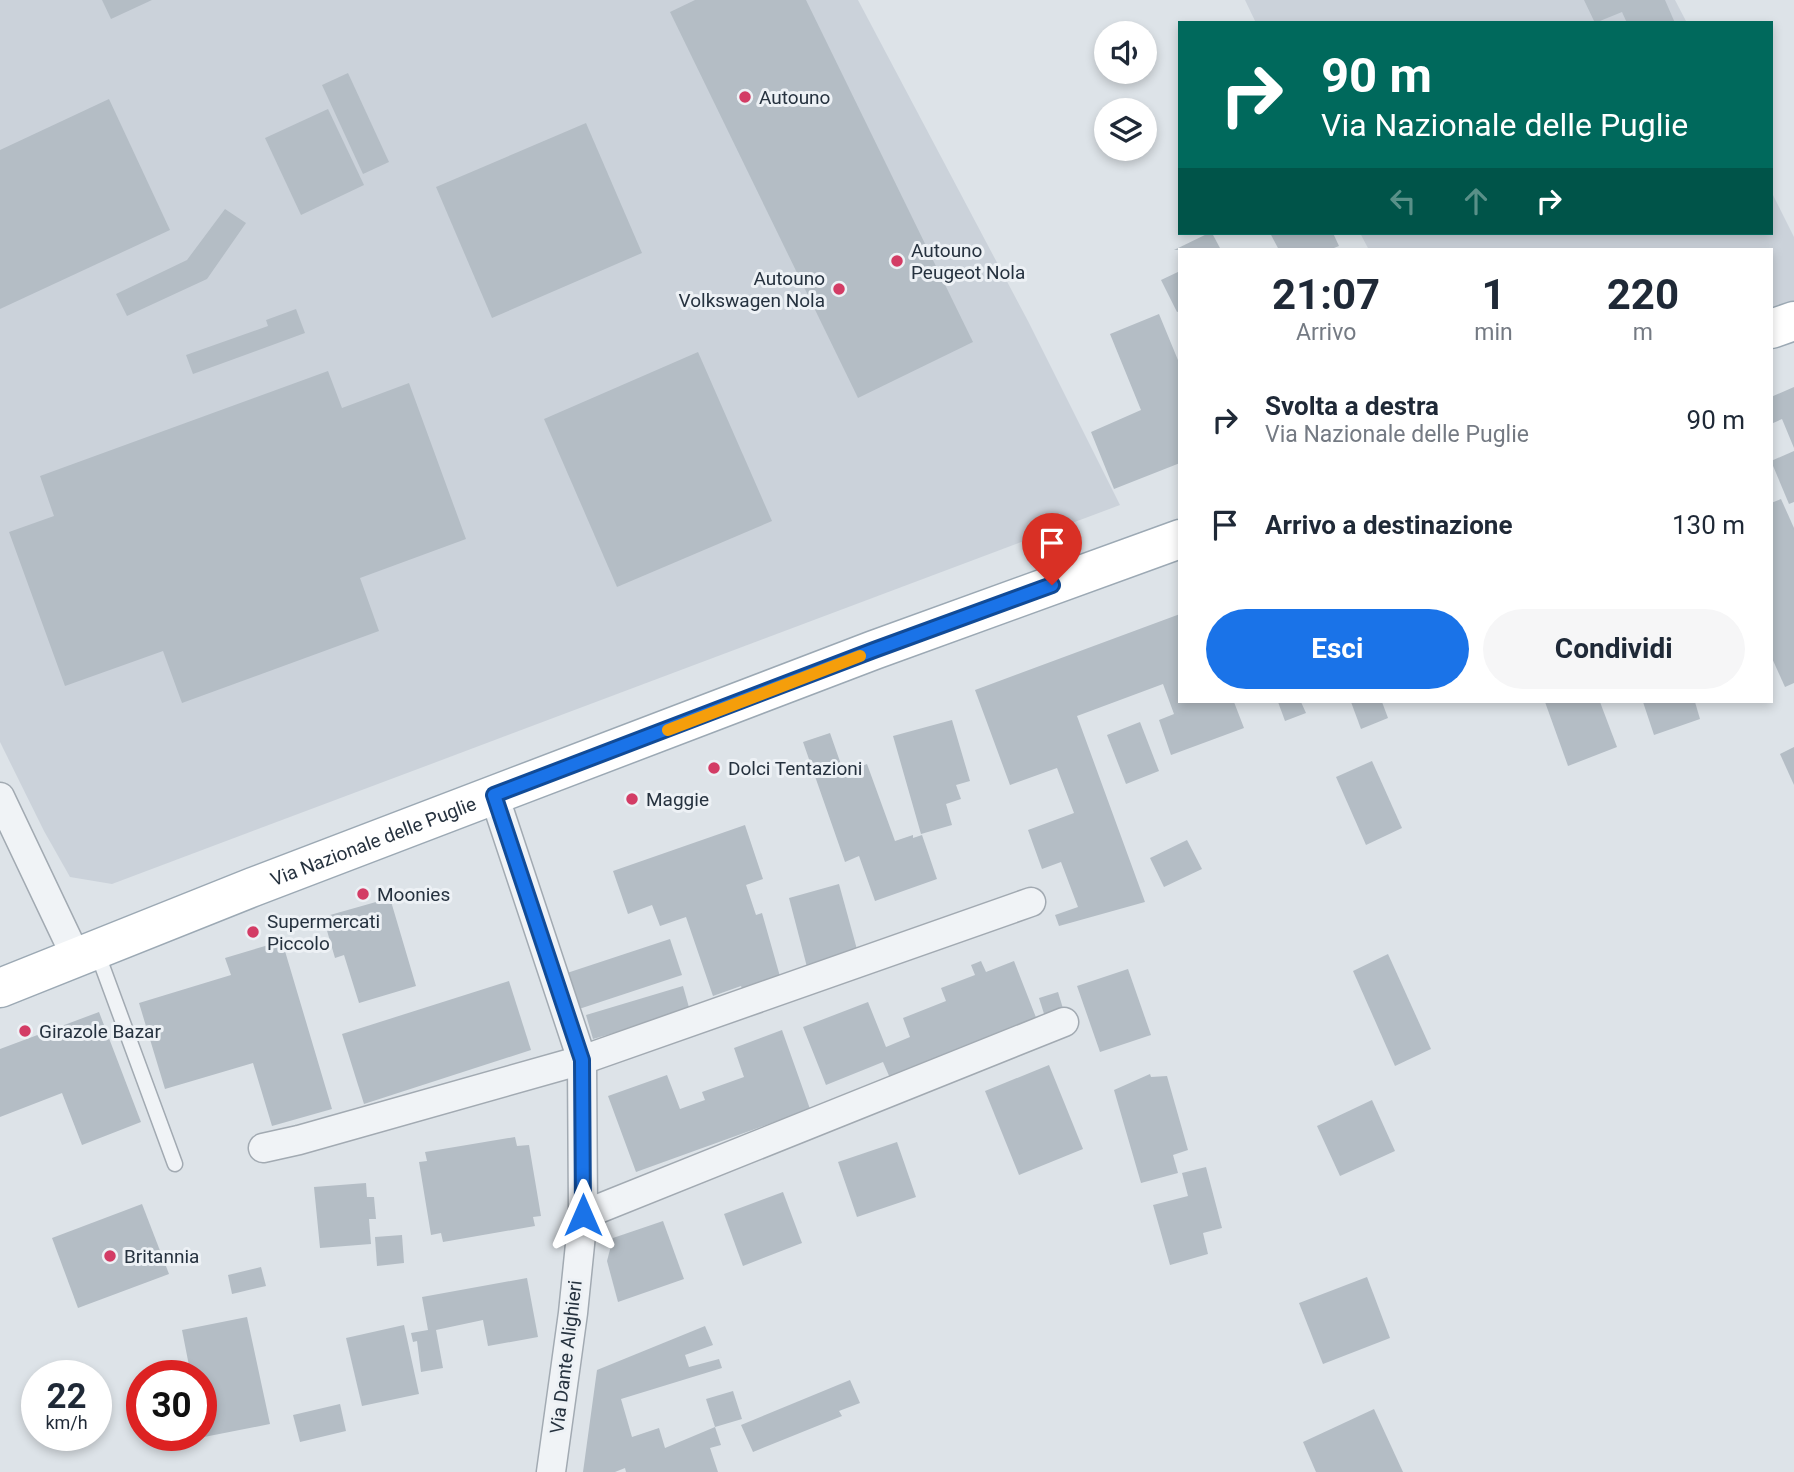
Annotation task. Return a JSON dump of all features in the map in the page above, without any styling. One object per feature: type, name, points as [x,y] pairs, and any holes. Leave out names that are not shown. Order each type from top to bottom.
[{"type":"main road","points":[[1773,328],[1794,321]]},
{"type":"main road","name":"Via Nazionale delle Puglie","points":[[0,988],[205,906],[874,650],[1178,540]]},
{"type":"street","name":"Via Dante Alighieri","points":[[494,795],[582,1060],[583,1215],[573,1313],[551,1472]]},
{"type":"street","points":[[0,797],[86,954]]},
{"type":"street","points":[[263,1148],[582,1060],[1031,902]]},
{"type":"street","points":[[583,1215],[1064,1022]]},
{"type":"lane","points":[[86,954],[175,1164]]},
{"type":"shaded area","points":[[0,0],[858,0],[1029,323],[1120,505],[112,884],[70,877],[0,742]]},
{"type":"shaded area","points":[[1245,0],[1675,0],[1686,21],[1255,21]]},
{"type":"shaded area","points":[[1773,195],[1794,237],[1794,303],[1773,310],[1773,248],[1368,248],[1361,235],[1773,235]]},
{"type":"building","points":[[102,0],[152,0],[111,19]]},
{"type":"building","points":[[695,0],[806,0],[973,342],[858,398],[670,12]]},
{"type":"building","points":[[1584,0],[1665,0],[1674,21],[1626,21],[1622,12],[1594,21]]},
{"type":"building","points":[[348,73],[389,162],[363,174],[322,85]]},
{"type":"building","points":[[109,99],[170,230],[0,309],[0,150]]},
{"type":"building","points":[[328,109],[364,185],[301,215],[265,138]]},
{"type":"building","points":[[586,123],[642,253],[492,318],[436,187]]},
{"type":"building","points":[[225,209],[246,223],[207,279],[127,316],[116,294],[187,260]]},
{"type":"building","points":[[1205,235],[1213,235],[1220,248],[1178,248]]},
{"type":"building","points":[[1271,235],[1334,235],[1339,246],[1334,248],[1278,248]]},
{"type":"building","points":[[1178,272],[1178,312],[1177,312],[1161,280]]},
{"type":"building","points":[[296,309],[305,333],[193,374],[186,355],[268,326],[266,320]]},
{"type":"building","points":[[1159,314],[1178,360],[1178,464],[1114,489],[1091,432],[1141,410],[1110,334]]},
{"type":"building","points":[[698,352],[772,521],[617,587],[544,419]]},
{"type":"building","points":[[328,371],[342,408],[409,383],[466,539],[360,578],[379,631],[182,703],[163,651],[65,686],[9,532],[54,516],[40,476]]},
{"type":"building","points":[[1794,387],[1794,448],[1782,419],[1773,423],[1773,396]]},
{"type":"building","points":[[1794,451],[1794,502],[1789,504],[1773,460]]},
{"type":"building","points":[[1781,499],[1794,528],[1794,683],[1785,687],[1773,660],[1773,502]]},
{"type":"building","points":[[1178,615],[1178,703],[1234,703],[1244,728],[1171,755],[1159,720],[1174,714],[1163,684],[1077,716],[1145,902],[1059,926],[1055,915],[1078,907],[1061,862],[1042,869],[1028,830],[1074,813],[1057,768],[1010,785],[975,690]]},
{"type":"building","points":[[1278,703],[1301,703],[1306,713],[1285,721]]},
{"type":"building","points":[[1351,703],[1382,703],[1388,718],[1361,729]]},
{"type":"building","points":[[1545,703],[1600,703],[1617,747],[1568,766]]},
{"type":"building","points":[[1643,703],[1695,703],[1700,719],[1654,735]]},
{"type":"building","points":[[952,720],[970,781],[956,785],[961,799],[946,804],[952,825],[921,834],[893,736]]},
{"type":"building","points":[[1140,722],[1159,771],[1126,784],[1107,735]]},
{"type":"building","points":[[830,733],[844,773],[867,764],[895,841],[922,835],[937,879],[875,901],[859,856],[845,862],[803,742]]},
{"type":"building","points":[[1794,747],[1794,785],[1780,754]]},
{"type":"building","points":[[1372,761],[1402,828],[1366,845],[1336,777]]},
{"type":"building","points":[[745,825],[763,879],[746,885],[756,915],[762,913],[781,980],[744,993],[741,986],[713,996],[686,917],[660,926],[652,905],[628,914],[613,871]]},
{"type":"building","points":[[1187,840],[1202,869],[1164,887],[1150,858]]},
{"type":"building","points":[[839,884],[858,953],[807,967],[789,898]]},
{"type":"building","points":[[390,898],[416,986],[359,1003],[344,955],[335,958],[323,917]]},
{"type":"building","points":[[670,939],[682,975],[579,1009],[567,973]]},
{"type":"building","points":[[282,941],[332,1109],[272,1126],[253,1063],[165,1089],[139,1003],[231,975],[225,958]]},
{"type":"building","points":[[1388,954],[1431,1049],[1395,1066],[1353,971]]},
{"type":"building","points":[[981,961],[986,972],[1014,961],[1037,1020],[890,1078],[883,1062],[826,1085],[803,1027],[868,1002],[886,1047],[910,1037],[903,1018],[946,1001],[941,988],[975,975],[971,965]]},
{"type":"building","points":[[1128,969],[1151,1035],[1100,1052],[1077,986]]},
{"type":"building","points":[[509,981],[531,1050],[364,1104],[342,1034]]},
{"type":"building","points":[[683,986],[690,1011],[593,1039],[586,1015]]},
{"type":"building","points":[[1058,992],[1065,1015],[1046,1020],[1039,998]]},
{"type":"building","points":[[99,1012],[141,1122],[82,1145],[62,1093],[0,1117],[0,1049]]},
{"type":"building","points":[[782,1030],[810,1109],[636,1172],[608,1096],[667,1075],[680,1109],[705,1100],[702,1092],[744,1077],[734,1048]]},
{"type":"building","points":[[1049,1065],[1083,1149],[1019,1175],[985,1091]]},
{"type":"building","points":[[1150,1074],[1151,1077],[1167,1076],[1188,1150],[1173,1155],[1178,1173],[1141,1183],[1114,1090]]},
{"type":"building","points":[[1372,1100],[1395,1151],[1340,1176],[1317,1126]]},
{"type":"building","points":[[515,1137],[517,1146],[529,1145],[541,1216],[533,1217],[535,1226],[443,1242],[441,1233],[431,1235],[419,1162],[427,1161],[425,1152]]},
{"type":"building","points":[[897,1142],[916,1197],[857,1217],[838,1162]]},
{"type":"building","points":[[1206,1167],[1222,1228],[1203,1233],[1208,1254],[1170,1265],[1153,1205],[1188,1196],[1182,1173]]},
{"type":"building","points":[[366,1183],[367,1197],[374,1197],[376,1219],[369,1219],[371,1244],[320,1248],[314,1187]]},
{"type":"building","points":[[783,1192],[802,1243],[743,1266],[724,1214]]},
{"type":"building","name":"Britannia","points":[[142,1204],[169,1274],[78,1308],[52,1238]]},
{"type":"building","points":[[663,1221],[684,1279],[618,1302],[607,1261],[613,1238]]},
{"type":"building","points":[[402,1235],[404,1263],[377,1266],[375,1237]]},
{"type":"building","points":[[261,1267],[266,1286],[232,1294],[228,1275]]},
{"type":"building","points":[[1367,1277],[1390,1338],[1323,1364],[1299,1303]]},
{"type":"building","points":[[527,1278],[538,1337],[488,1346],[483,1320],[436,1330],[443,1368],[421,1372],[417,1341],[413,1342],[411,1333],[428,1330],[422,1297]]},
{"type":"building","points":[[247,1317],[270,1424],[217,1434],[217,1360],[188,1360],[182,1330]]},
{"type":"building","points":[[404,1325],[419,1394],[362,1406],[346,1338]]},
{"type":"building","points":[[705,1326],[713,1345],[685,1355],[689,1367],[719,1359],[722,1368],[621,1399],[632,1437],[659,1428],[665,1448],[715,1427],[721,1445],[710,1448],[718,1472],[626,1472],[625,1468],[615,1472],[583,1472],[597,1370]]},
{"type":"building","points":[[850,1380],[860,1403],[839,1411],[842,1416],[753,1452],[741,1425]]},
{"type":"building","points":[[733,1391],[742,1419],[715,1427],[706,1399]]},
{"type":"building","points":[[340,1404],[346,1431],[300,1442],[293,1415]]},
{"type":"building","points":[[1374,1409],[1403,1472],[1316,1472],[1303,1442]]},
{"type":"slow traffic","points":[[668,730],[860,656]]},
{"type":"place","name":"Autouno","points":[[745,97]]},
{"type":"place","name":"Autouno Peugeot Nola","points":[[897,261]]},
{"type":"place","name":"Autouno Volkswagen Nola","points":[[839,289]]},
{"type":"place","name":"Dolci Tentazioni","points":[[714,768]]},
{"type":"place","name":"Maggie","points":[[632,799]]},
{"type":"place","name":"Moonies","points":[[363,894]]},
{"type":"place","name":"Supermercati Piccolo","points":[[253,932]]},
{"type":"place","name":"Girazole Bazar","points":[[25,1031]]},
{"type":"place","name":"Britannia","points":[[110,1256]]},
{"type":"route","points":[[583,1215],[582,1060],[494,795],[1052,585]]}]
